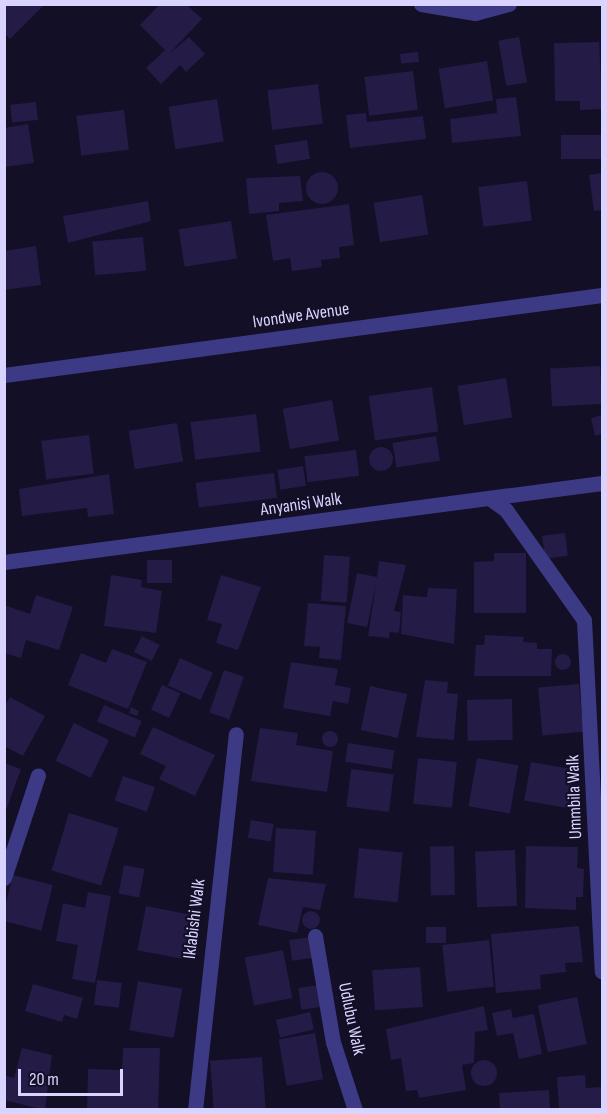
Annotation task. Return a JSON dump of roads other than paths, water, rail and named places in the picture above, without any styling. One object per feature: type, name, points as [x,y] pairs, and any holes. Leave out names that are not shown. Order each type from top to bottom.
[{"type":"street","points":[[421,4],[475,13],[509,4]]},
{"type":"street","name":"Ivondwe Avenue","points":[[4,375],[603,295]]},
{"type":"street","name":"Anyanisi Walk","points":[[4,562],[603,483]]},
{"type":"street","name":"Ummbila Walk","points":[[489,498],[507,510],[584,620],[603,972]]},
{"type":"street","name":"Iklabishi Walk","points":[[195,1110],[236,734]]},
{"type":"street","points":[[4,878],[38,775]]},
{"type":"street","name":"Udlubu Walk","points":[[315,936],[333,1042],[355,1110]]}]
